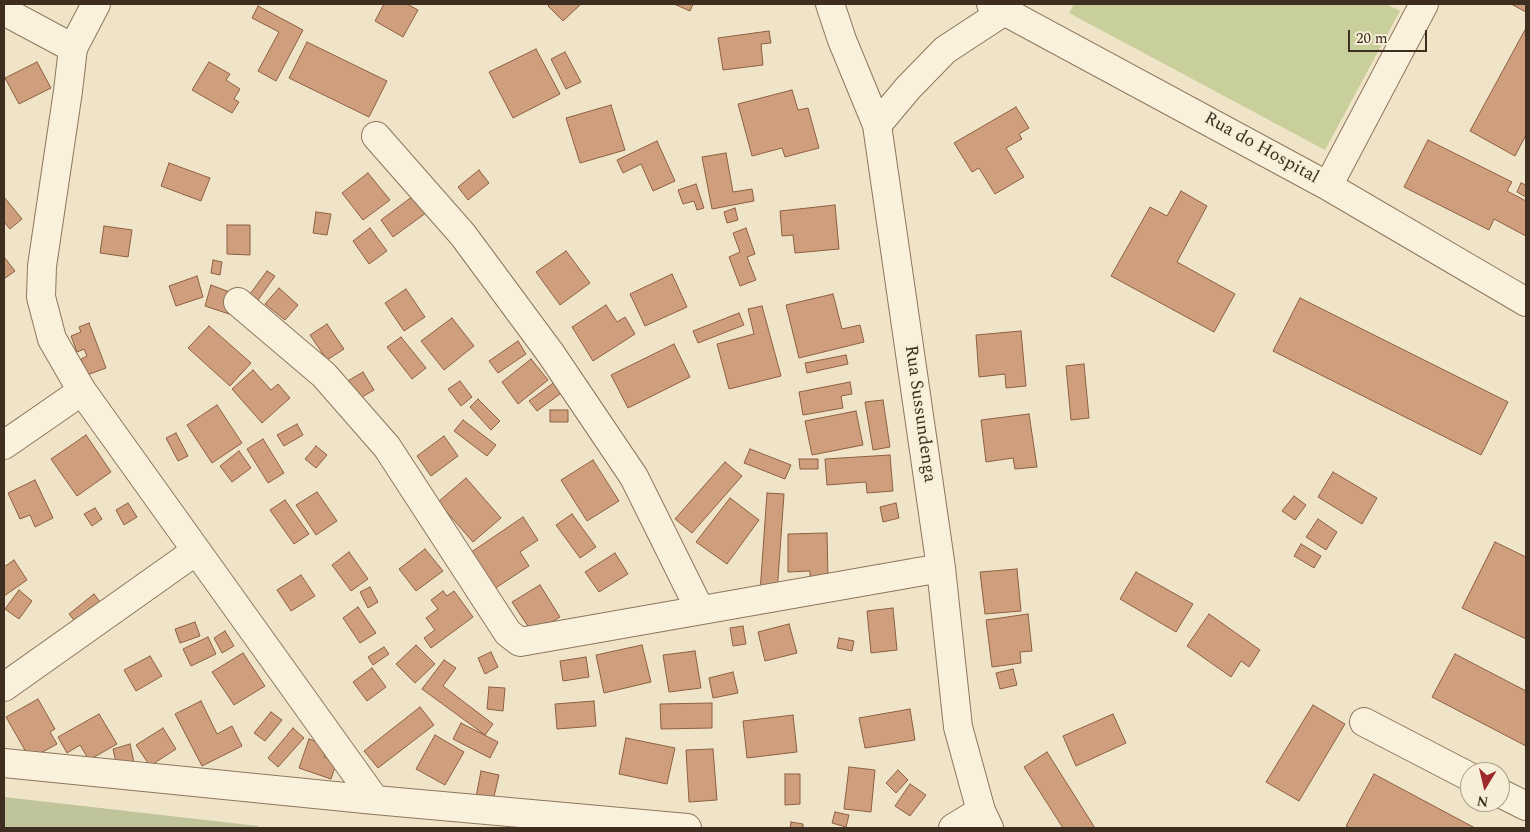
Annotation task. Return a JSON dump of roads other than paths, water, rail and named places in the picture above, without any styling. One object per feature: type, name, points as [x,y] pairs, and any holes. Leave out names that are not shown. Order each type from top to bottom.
[{"type":"street","points":[[96,4],[73,48],[42,266],[41,297],[52,339],[82,391],[375,800]]},
{"type":"street","name":"Rua Sussundenga","points":[[830,4],[842,40],[877,125],[941,568],[958,727],[985,820]]},
{"type":"street","points":[[1328,186],[1424,4]]},
{"type":"street","points":[[877,125],[908,88],[945,50],[1002,6]]},
{"type":"street","name":"Rua do Hospital","points":[[1002,6],[1328,186],[1526,302]]},
{"type":"street","points":[[4,12],[73,48]]},
{"type":"street","points":[[376,136],[463,235],[551,354],[634,478],[700,610]]},
{"type":"street","points":[[238,302],[324,374],[387,447],[508,633],[520,642],[941,568]]},
{"type":"street","points":[[4,445],[82,391]]},
{"type":"street","points":[[4,687],[196,551]]},
{"type":"street","points":[[1364,722],[1460,772]]},
{"type":"street","points":[[4,763],[375,800],[687,828]]},
{"type":"street","points":[[1510,798],[1526,806]]},
{"type":"street","points":[[952,828],[985,820]]}]
